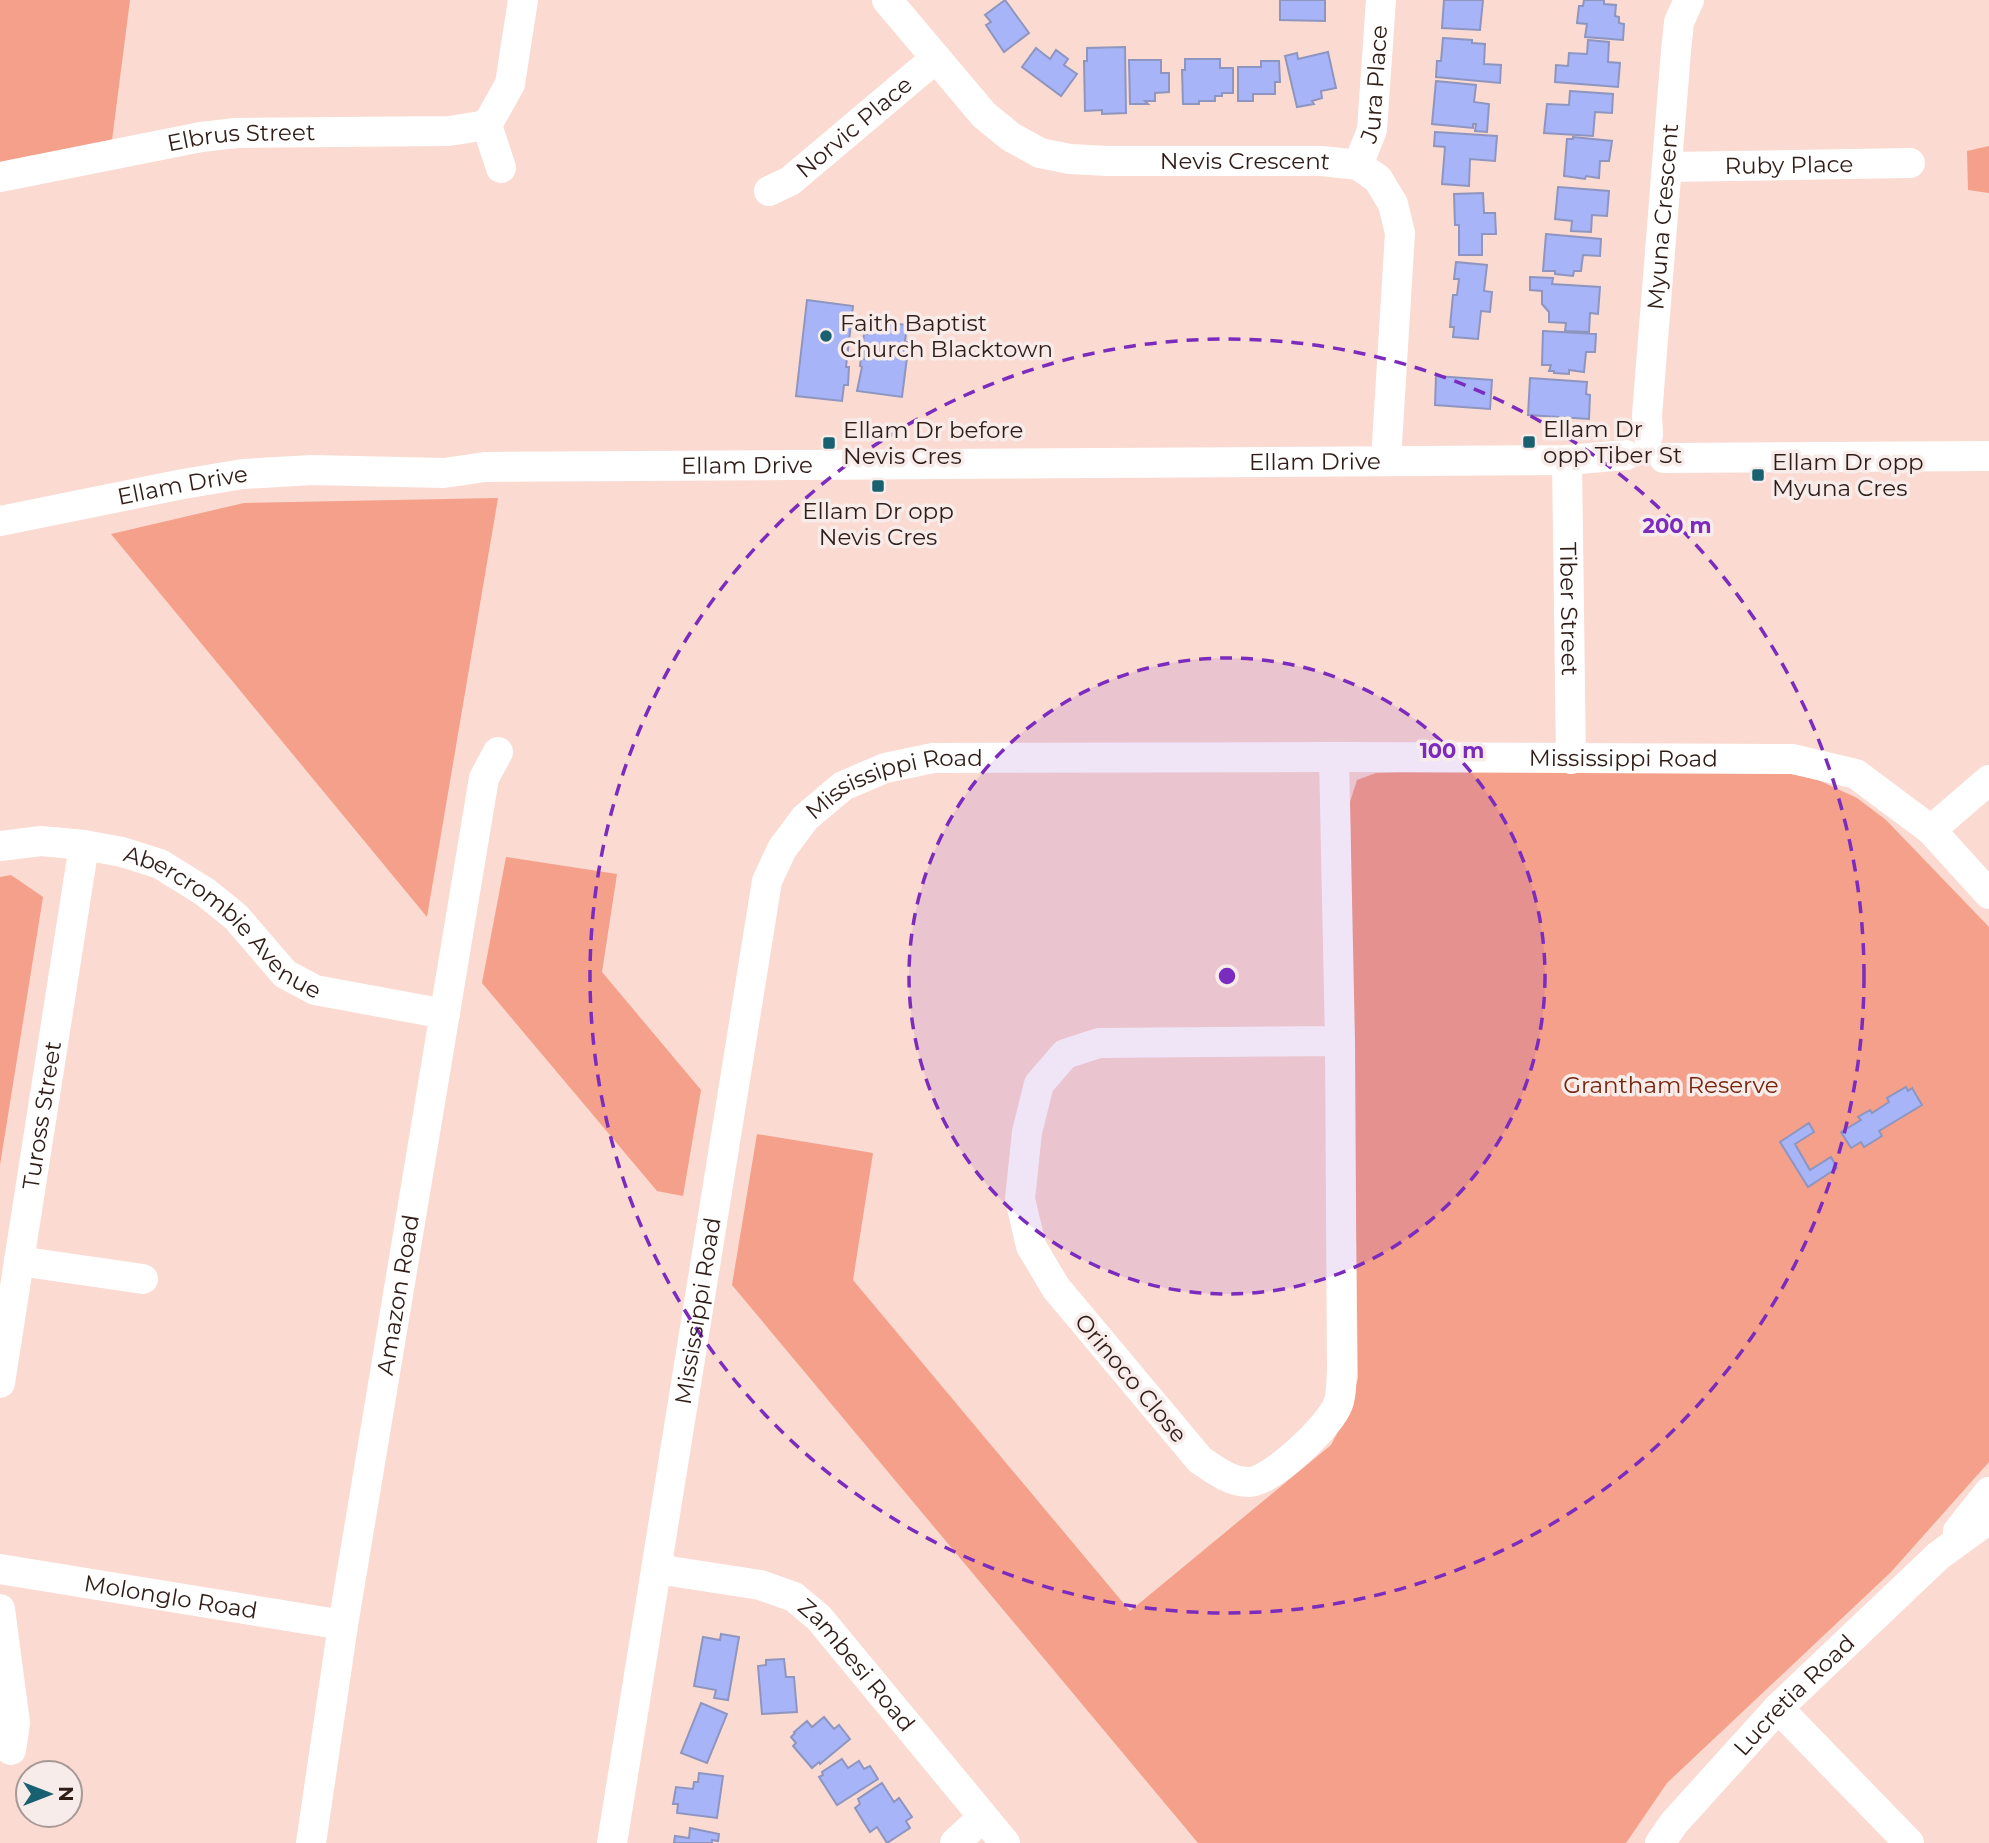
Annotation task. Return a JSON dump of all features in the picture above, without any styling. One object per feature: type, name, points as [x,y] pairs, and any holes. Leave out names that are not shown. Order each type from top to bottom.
[{"type":"street","points":[[501,168],[487,125],[510,84],[523,0]]},
{"type":"street","name":"Nevis Crescent","points":[[887,0],[984,115],[1011,137],[1040,153],[1070,159],[1108,161],[1322,161],[1358,165],[1378,179],[1393,204],[1400,233],[1385,460]]},
{"type":"street","name":"Jura Place","points":[[1358,165],[1372,130],[1381,0]]},
{"type":"street","name":"Myuna Crescent","points":[[1656,446],[1647,415],[1648,392],[1679,22],[1689,0]]},
{"type":"street","name":"Norvic Place","points":[[769,191],[790,181],[936,58]]},
{"type":"street","name":"Elbrus Street","points":[[0,177],[201,137],[236,133],[449,131],[487,125]]},
{"type":"street","name":"Ruby Place","points":[[1668,167],[1910,163]]},
{"type":"street","points":[[1656,446],[1989,456]]},
{"type":"street","name":"Ellam Drive","points":[[0,521],[183,484],[275,471],[444,472],[485,467],[1567,460],[1626,455],[1636,470],[1647,473],[1658,468],[1656,446]]},
{"type":"street","name":"Tiber Street","points":[[1567,460],[1571,759]]},
{"type":"street","name":"Amazon Road","points":[[311,1843],[343,1625],[484,778],[498,752]]},
{"type":"street","name":"Orinoco Close","points":[[1334,757],[1340,1041],[1342,1371],[1339,1404],[1322,1430],[1275,1471],[1251,1482],[1224,1477],[1200,1460],[1056,1288],[1031,1246],[1020,1199],[1027,1132],[1039,1084],[1065,1054],[1100,1043],[1340,1041]]},
{"type":"street","name":"Mississippi Road","points":[[612,1843],[768,881],[782,849],[805,818],[843,786],[885,768],[933,758],[1793,759],[1856,774],[1931,831],[1989,894]]},
{"type":"street","points":[[1931,831],[1989,780]]},
{"type":"street","name":"Abercrombie Avenue","points":[[0,846],[41,841],[85,845],[160,864],[205,892],[236,917],[285,974],[315,990],[445,1014]]},
{"type":"street","name":"Tuross Street","points":[[0,1383],[85,845]]},
{"type":"street","points":[[19,1261],[143,1279]]},
{"type":"street","name":"Lucretia Road","points":[[1938,1556],[1989,1492]]},
{"type":"street","name":"Lucretia Road","points":[[1660,1843],[1674,1823],[1778,1708],[1938,1556],[1989,1519]]},
{"type":"street","name":"Molonglo Road","points":[[0,1569],[343,1625]]},
{"type":"street","name":"Zambesi Road","points":[[657,1569],[760,1584],[794,1597],[819,1618],[1005,1843]]},
{"type":"street","points":[[0,1609],[15,1723],[11,1750]]},
{"type":"street","points":[[1778,1708],[1909,1843]]},
{"type":"street","points":[[956,1843],[983,1817]]},
{"type":"green space","points":[[0,0],[130,0],[112,140],[0,164]]},
{"type":"green space","points":[[1989,146],[1989,193],[1968,190],[1967,151]]},
{"type":"green space","points":[[498,498],[427,917],[111,534],[244,503]]},
{"type":"green space","name":"Grantham Reserve","points":[[1765,769],[1816,779],[1857,798],[1886,820],[1989,927],[1989,1462],[1891,1572],[1667,1783],[1626,1843],[1198,1843],[732,1285],[757,1134],[873,1153],[853,1280],[1130,1611],[1331,1445],[1347,1415],[1358,1378],[1350,802],[1357,780],[1376,773],[1401,772]]},
{"type":"green space","points":[[506,857],[617,874],[602,972],[701,1090],[683,1196],[657,1191],[482,983]]},
{"type":"green space","points":[[11,875],[43,897],[0,1165],[0,877]]},
{"type":"building","points":[[1005,0],[1029,33],[1004,52],[986,25],[991,22],[985,15]]},
{"type":"building","points":[[1280,0],[1325,0],[1325,21],[1280,20]]},
{"type":"building","points":[[1444,0],[1483,0],[1480,30],[1442,28]]},
{"type":"building","points":[[1584,0],[1604,0],[1604,4],[1616,5],[1615,16],[1619,17],[1619,23],[1624,24],[1623,40],[1585,37],[1587,24],[1577,23],[1579,6],[1583,6]]},
{"type":"building","points":[[1443,38],[1472,40],[1472,43],[1485,44],[1484,64],[1501,65],[1500,83],[1436,77]]},
{"type":"building","points":[[1588,40],[1609,42],[1608,62],[1620,63],[1618,87],[1555,82],[1556,65],[1568,66],[1569,53],[1587,54]]},
{"type":"building","points":[[1125,47],[1126,113],[1102,114],[1102,110],[1085,111],[1084,61],[1087,61],[1087,48]]},
{"type":"building","points":[[1036,48],[1050,59],[1056,50],[1068,59],[1064,65],[1077,74],[1061,96],[1022,67]]},
{"type":"building","points":[[1328,52],[1336,88],[1321,91],[1322,98],[1312,101],[1314,104],[1297,107],[1285,56],[1297,53],[1298,59]]},
{"type":"building","points":[[1185,59],[1220,59],[1220,68],[1233,68],[1233,93],[1215,96],[1215,101],[1183,104],[1182,70],[1185,70]]},
{"type":"building","points":[[1129,60],[1161,60],[1161,73],[1169,73],[1169,92],[1155,93],[1155,101],[1145,101],[1148,104],[1130,104]]},
{"type":"building","points":[[1261,61],[1279,61],[1280,82],[1275,82],[1275,94],[1253,94],[1253,101],[1238,101],[1238,67],[1261,67]]},
{"type":"building","points":[[1436,81],[1476,85],[1474,102],[1489,104],[1487,132],[1475,131],[1476,124],[1473,124],[1473,128],[1432,124]]},
{"type":"building","points":[[1570,91],[1613,94],[1612,113],[1595,112],[1593,136],[1544,133],[1547,104],[1569,105]]},
{"type":"building","points":[[1435,132],[1497,136],[1495,161],[1470,159],[1469,186],[1442,184],[1445,147],[1434,146]]},
{"type":"building","points":[[1573,137],[1612,141],[1609,161],[1600,161],[1599,178],[1564,176],[1567,139]]},
{"type":"building","points":[[1558,187],[1609,191],[1607,216],[1592,215],[1591,232],[1571,231],[1572,221],[1555,219]]},
{"type":"building","points":[[1483,193],[1484,213],[1495,213],[1496,234],[1482,234],[1482,255],[1459,255],[1459,225],[1455,225],[1454,194]]},
{"type":"building","points":[[1546,234],[1601,239],[1600,256],[1583,255],[1581,271],[1574,271],[1573,276],[1543,271]]},
{"type":"building","points":[[1456,262],[1487,265],[1484,291],[1492,292],[1490,312],[1481,311],[1478,339],[1453,337],[1454,327],[1450,327],[1453,295],[1457,295],[1459,279],[1454,279]]},
{"type":"building","points":[[1530,277],[1553,278],[1552,284],[1600,287],[1598,314],[1590,313],[1589,332],[1565,331],[1566,323],[1549,322],[1549,312],[1542,304],[1542,291],[1530,290]]},
{"type":"building","name":"Faith Baptist Church Blacktown","points":[[807,300],[853,306],[846,367],[849,367],[848,385],[844,385],[842,401],[796,396]]},
{"type":"building","points":[[869,320],[907,325],[905,342],[909,342],[902,397],[857,391],[861,358],[864,359],[864,334],[867,334]]},
{"type":"building","points":[[1543,331],[1596,334],[1595,352],[1586,352],[1584,372],[1569,370],[1569,374],[1554,373],[1549,371],[1551,365],[1542,365]]},
{"type":"building","points":[[1436,376],[1492,380],[1490,409],[1435,405]]},
{"type":"building","points":[[1530,378],[1587,382],[1586,394],[1590,395],[1589,419],[1528,415]]},
{"type":"building","points":[[1906,1087],[1908,1091],[1912,1088],[1922,1105],[1879,1131],[1882,1136],[1864,1147],[1861,1142],[1851,1148],[1841,1132],[1861,1120],[1858,1117],[1870,1110],[1872,1113],[1889,1102],[1887,1098]]},
{"type":"building","points":[[1809,1123],[1814,1132],[1795,1144],[1810,1170],[1831,1157],[1837,1168],[1808,1187],[1780,1142]]},
{"type":"building","points":[[721,1634],[739,1637],[728,1700],[714,1698],[716,1690],[694,1686],[703,1637],[720,1640]]},
{"type":"building","points":[[784,1659],[786,1677],[794,1677],[797,1712],[762,1714],[758,1666],[766,1665],[766,1660]]},
{"type":"building","points":[[701,1703],[727,1714],[707,1763],[681,1753]]},
{"type":"building","points":[[824,1717],[834,1729],[839,1725],[850,1739],[812,1768],[793,1746],[796,1743],[791,1737],[807,1721],[812,1727]]},
{"type":"building","points":[[842,1759],[848,1768],[859,1761],[864,1769],[870,1766],[878,1779],[837,1805],[819,1777]]},
{"type":"building","points":[[699,1773],[723,1776],[717,1818],[677,1813],[678,1804],[673,1804],[676,1787],[693,1789],[694,1782],[698,1782]]},
{"type":"building","points":[[882,1783],[894,1802],[899,1798],[912,1817],[906,1821],[910,1828],[887,1843],[877,1827],[870,1832],[855,1808],[860,1804],[858,1799]]},
{"type":"building","points":[[690,1828],[719,1834],[718,1841],[674,1843],[675,1836],[689,1838]]},
{"type":"place","name":"Faith Baptist Church Blacktown","points":[[826,336]]},
{"type":"place","name":"Ellam Dr opp Tiber St","points":[[1529,442]]},
{"type":"place","name":"Ellam Dr before Nevis Cres","points":[[829,443]]},
{"type":"place","name":"Ellam Dr opp Myuna Cres","points":[[1758,475]]},
{"type":"place","name":"Ellam Dr opp Nevis Cres","points":[[878,486]]}]
